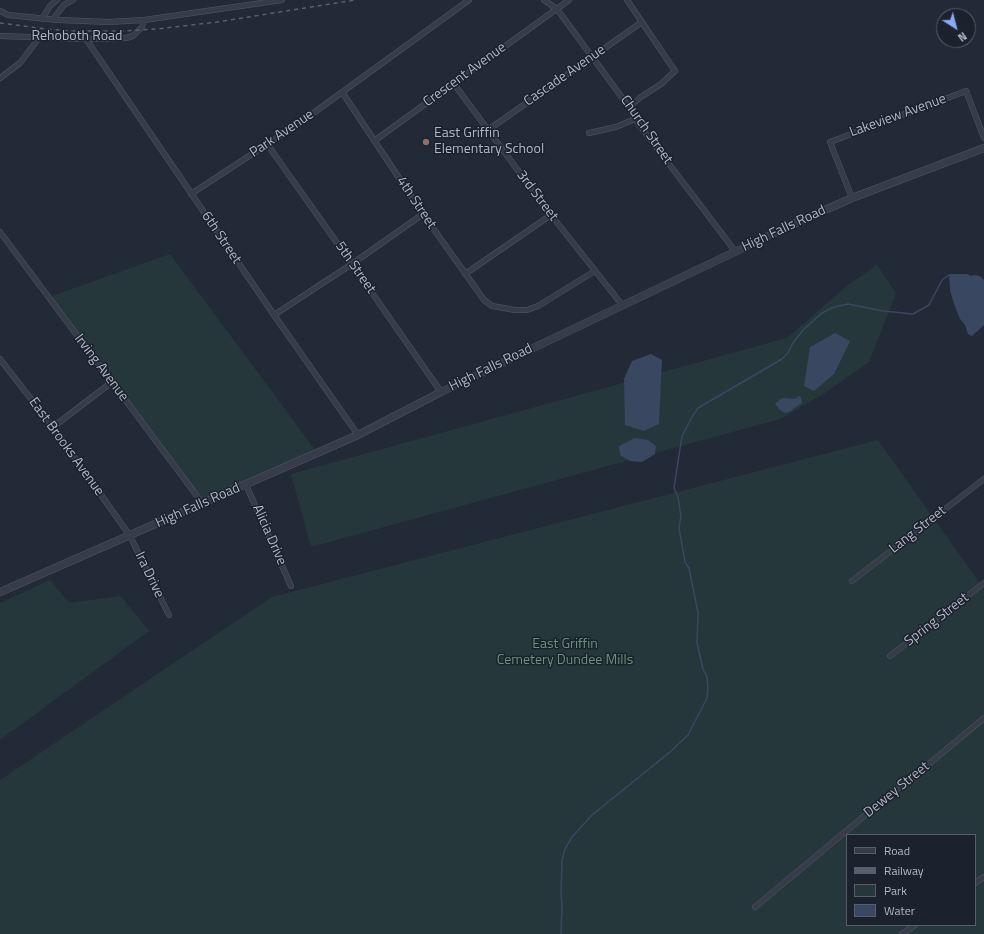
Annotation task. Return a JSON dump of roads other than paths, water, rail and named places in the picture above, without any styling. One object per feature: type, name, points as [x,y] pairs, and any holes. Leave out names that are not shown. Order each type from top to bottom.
[{"type":"street","points":[[42,18],[50,6],[57,0]]},
{"type":"street","points":[[53,19],[64,5],[73,0]]},
{"type":"street","points":[[0,11],[8,15],[96,22],[144,20],[282,0]]},
{"type":"street","name":"Park Avenue","points":[[191,194],[267,144],[372,71],[468,0]]},
{"type":"street","name":"Church Street","points":[[544,0],[557,9],[629,107],[635,119],[735,251]]},
{"type":"street","name":"Crescent Avenue","points":[[374,141],[569,0]]},
{"type":"street","points":[[627,0],[675,71],[661,84],[629,107]]},
{"type":"street","name":"Rehoboth Road","points":[[0,36],[86,39],[126,38],[133,36],[142,27],[144,20]]},
{"type":"street","name":"Cascade Avenue","points":[[488,130],[642,22]]},
{"type":"street","points":[[0,78],[20,63],[39,38]]},
{"type":"street","name":"6th Street","points":[[86,39],[274,315],[358,435]]},
{"type":"street","name":"3rd Street","points":[[454,84],[551,216],[623,306]]},
{"type":"street","name":"Lakeview Avenue","points":[[852,198],[830,142],[966,91],[984,138]]},
{"type":"street","name":"4th Street","points":[[342,92],[423,214],[465,274],[484,300],[492,306],[515,310],[527,310],[538,306],[595,272]]},
{"type":"street","points":[[589,133],[616,127],[635,119]]},
{"type":"street","name":"5th Street","points":[[267,144],[441,392]]},
{"type":"street","name":"High Falls Road","points":[[0,592],[358,435],[441,392],[787,227],[852,198],[984,148]]},
{"type":"street","points":[[274,315],[352,264],[423,214]]},
{"type":"street","points":[[465,274],[551,216]]},
{"type":"street","name":"Irving Avenue","points":[[0,232],[203,504]]},
{"type":"street","name":"East Brooks Avenue","points":[[0,359],[53,427],[130,536]]},
{"type":"street","points":[[53,427],[112,382]]},
{"type":"street","name":"Lang Street","points":[[852,581],[984,479]]},
{"type":"street","name":"Alicia Drive","points":[[246,485],[291,586]]},
{"type":"street","name":"Ira Drive","points":[[130,536],[168,614]]},
{"type":"street","name":"Spring Street","points":[[890,656],[984,583]]},
{"type":"street","name":"Dewey Street","points":[[755,908],[892,792],[918,773],[984,718]]},
{"type":"street","points":[[902,934],[914,926]]},
{"type":"water","points":[[949,274],[980,276],[984,280],[984,325],[972,336],[968,334],[954,304],[950,290]]},
{"type":"water","points":[[835,333],[850,341],[834,374],[814,391],[804,386],[810,347]]},
{"type":"water","points":[[651,354],[662,360],[659,424],[644,431],[625,425],[624,379],[632,361]]},
{"type":"water","points":[[799,396],[802,403],[789,412],[785,413],[775,404],[782,398],[795,399]]},
{"type":"water","points":[[635,438],[648,440],[656,446],[655,454],[642,462],[630,461],[620,455],[619,446]]},
{"type":"waterway","points":[[561,934],[562,860],[565,849],[572,837],[592,815],[670,752],[688,735],[707,698],[707,677],[703,669],[697,643],[698,613],[689,568],[685,562],[679,528],[681,516],[678,497],[674,488],[682,436],[692,417],[698,408],[782,359],[788,353],[793,343],[804,329],[822,313],[834,307],[848,304],[883,311],[913,314],[929,305],[942,280],[949,275]]},
{"type":"railway","points":[[0,23],[71,31],[123,31],[157,29],[217,22],[355,0]]},
{"type":"place","name":"East Griffin Elementary School","points":[[426,142]]},
{"type":"park label","name":"East Griffin Cemetery Dundee Mills","points":[[565,654]]}]
